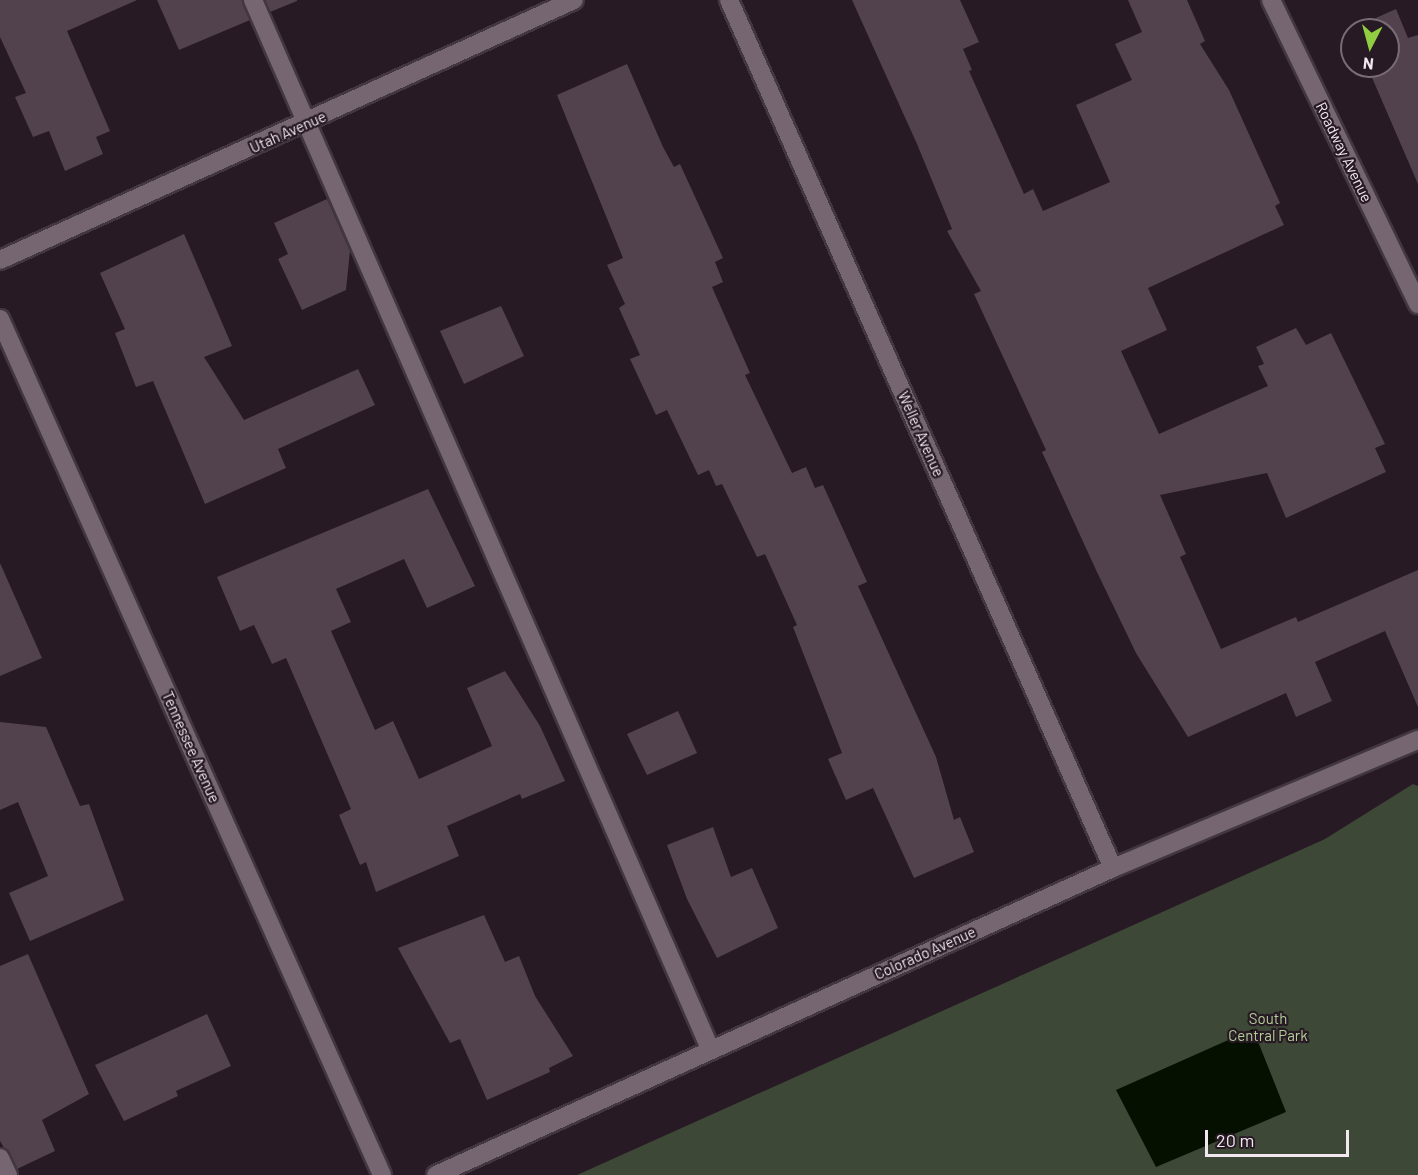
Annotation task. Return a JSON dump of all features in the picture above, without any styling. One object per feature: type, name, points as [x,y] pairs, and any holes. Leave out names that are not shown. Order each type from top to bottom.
[{"type":"street","points":[[254,0],[711,1051]]},
{"type":"street","name":"Utah Avenue","points":[[0,260],[307,123],[574,0]]},
{"type":"street","name":"Weller Avenue","points":[[729,0],[1113,868]]},
{"type":"street","name":"Roadway Avenue","points":[[1271,0],[1418,304]]},
{"type":"street","name":"Tennessee Avenue","points":[[0,319],[382,1175]]},
{"type":"street","name":"Colorado Avenue","points":[[436,1175],[1113,868],[1418,740]]},
{"type":"street","points":[[0,1158],[8,1175]]},
{"type":"green space","name":"South Central Park","points":[[1413,784],[1418,786],[1418,1175],[577,1175],[1325,839]]},
{"type":"shaded area","points":[[1253,1029],[1286,1112],[1156,1167],[1116,1090]]},
{"type":"building","points":[[0,0],[137,0],[67,31],[110,131],[96,137],[103,154],[65,171],[49,131],[33,137],[15,97],[26,93],[0,37]]},
{"type":"building","points":[[157,0],[242,0],[250,20],[179,50]]},
{"type":"building","points":[[265,0],[297,0],[297,1],[270,12]]},
{"type":"building","points":[[852,0],[960,0],[979,42],[963,49],[972,70],[969,71],[1024,194],[1033,189],[1043,211],[1110,182],[1076,105],[1132,80],[1115,44],[1142,32],[1128,0],[1187,0],[1205,41],[1200,44],[1229,90],[1280,203],[1275,206],[1284,225],[1148,288],[1167,330],[1121,351],[1159,434],[1268,386],[1258,366],[1264,364],[1256,347],[1296,328],[1306,345],[1331,333],[1385,444],[1375,448],[1386,472],[1286,518],[1267,473],[1160,495],[1186,554],[1180,557],[1221,649],[1296,617],[1298,622],[1418,570],[1418,707],[1385,631],[1315,662],[1332,701],[1296,717],[1286,693],[1188,737],[1136,653],[1042,452],[1046,450],[974,294],[981,291],[947,231],[952,229],[917,144]]},
{"type":"building","points":[[1396,9],[1400,18],[1376,18]]},
{"type":"building","points":[[1400,19],[1408,38],[1418,35],[1418,184],[1372,78],[1400,78]]},
{"type":"building","points":[[627,64],[663,147],[674,167],[680,164],[723,258],[715,262],[723,282],[712,287],[750,373],[745,375],[792,473],[806,467],[815,488],[823,485],[867,582],[858,586],[936,757],[954,820],[960,817],[974,852],[914,878],[873,788],[846,800],[828,759],[842,753],[793,627],[797,625],[765,554],[757,557],[722,484],[716,486],[709,470],[698,475],[667,410],[656,415],[630,359],[640,355],[619,308],[625,304],[607,265],[623,258],[557,95]]},
{"type":"building","points":[[327,199],[350,251],[346,290],[302,310],[278,259],[288,254],[274,223]]},
{"type":"building","points":[[184,234],[232,346],[204,357],[244,420],[358,369],[375,405],[278,449],[286,468],[205,504],[153,381],[136,387],[115,333],[125,329],[100,273]]},
{"type":"building","points":[[501,306],[524,356],[464,384],[440,331]]},
{"type":"building","points":[[428,489],[475,586],[427,608],[404,559],[336,589],[351,622],[331,631],[375,730],[393,721],[419,779],[492,746],[467,688],[505,671],[540,726],[565,781],[522,799],[520,794],[447,826],[459,856],[376,892],[366,862],[360,865],[339,815],[351,809],[286,658],[272,664],[254,625],[240,631],[217,577]]},
{"type":"building","points":[[0,563],[42,658],[0,676]]},
{"type":"building","points":[[678,711],[697,753],[647,775],[627,734]]},
{"type":"building","points":[[0,722],[46,727],[80,806],[89,804],[124,900],[30,941],[9,893],[48,876],[18,802],[0,810]]},
{"type":"building","points":[[713,827],[731,877],[752,868],[778,928],[717,958],[687,899],[667,845]]},
{"type":"building","points":[[484,915],[505,962],[519,956],[535,996],[573,1056],[549,1068],[550,1072],[487,1100],[460,1039],[450,1043],[398,948]]},
{"type":"building","points":[[28,954],[89,1094],[42,1120],[55,1151],[17,1169],[0,1141],[0,966]]},
{"type":"building","points":[[207,1014],[231,1066],[176,1091],[178,1096],[124,1121],[95,1065]]}]
